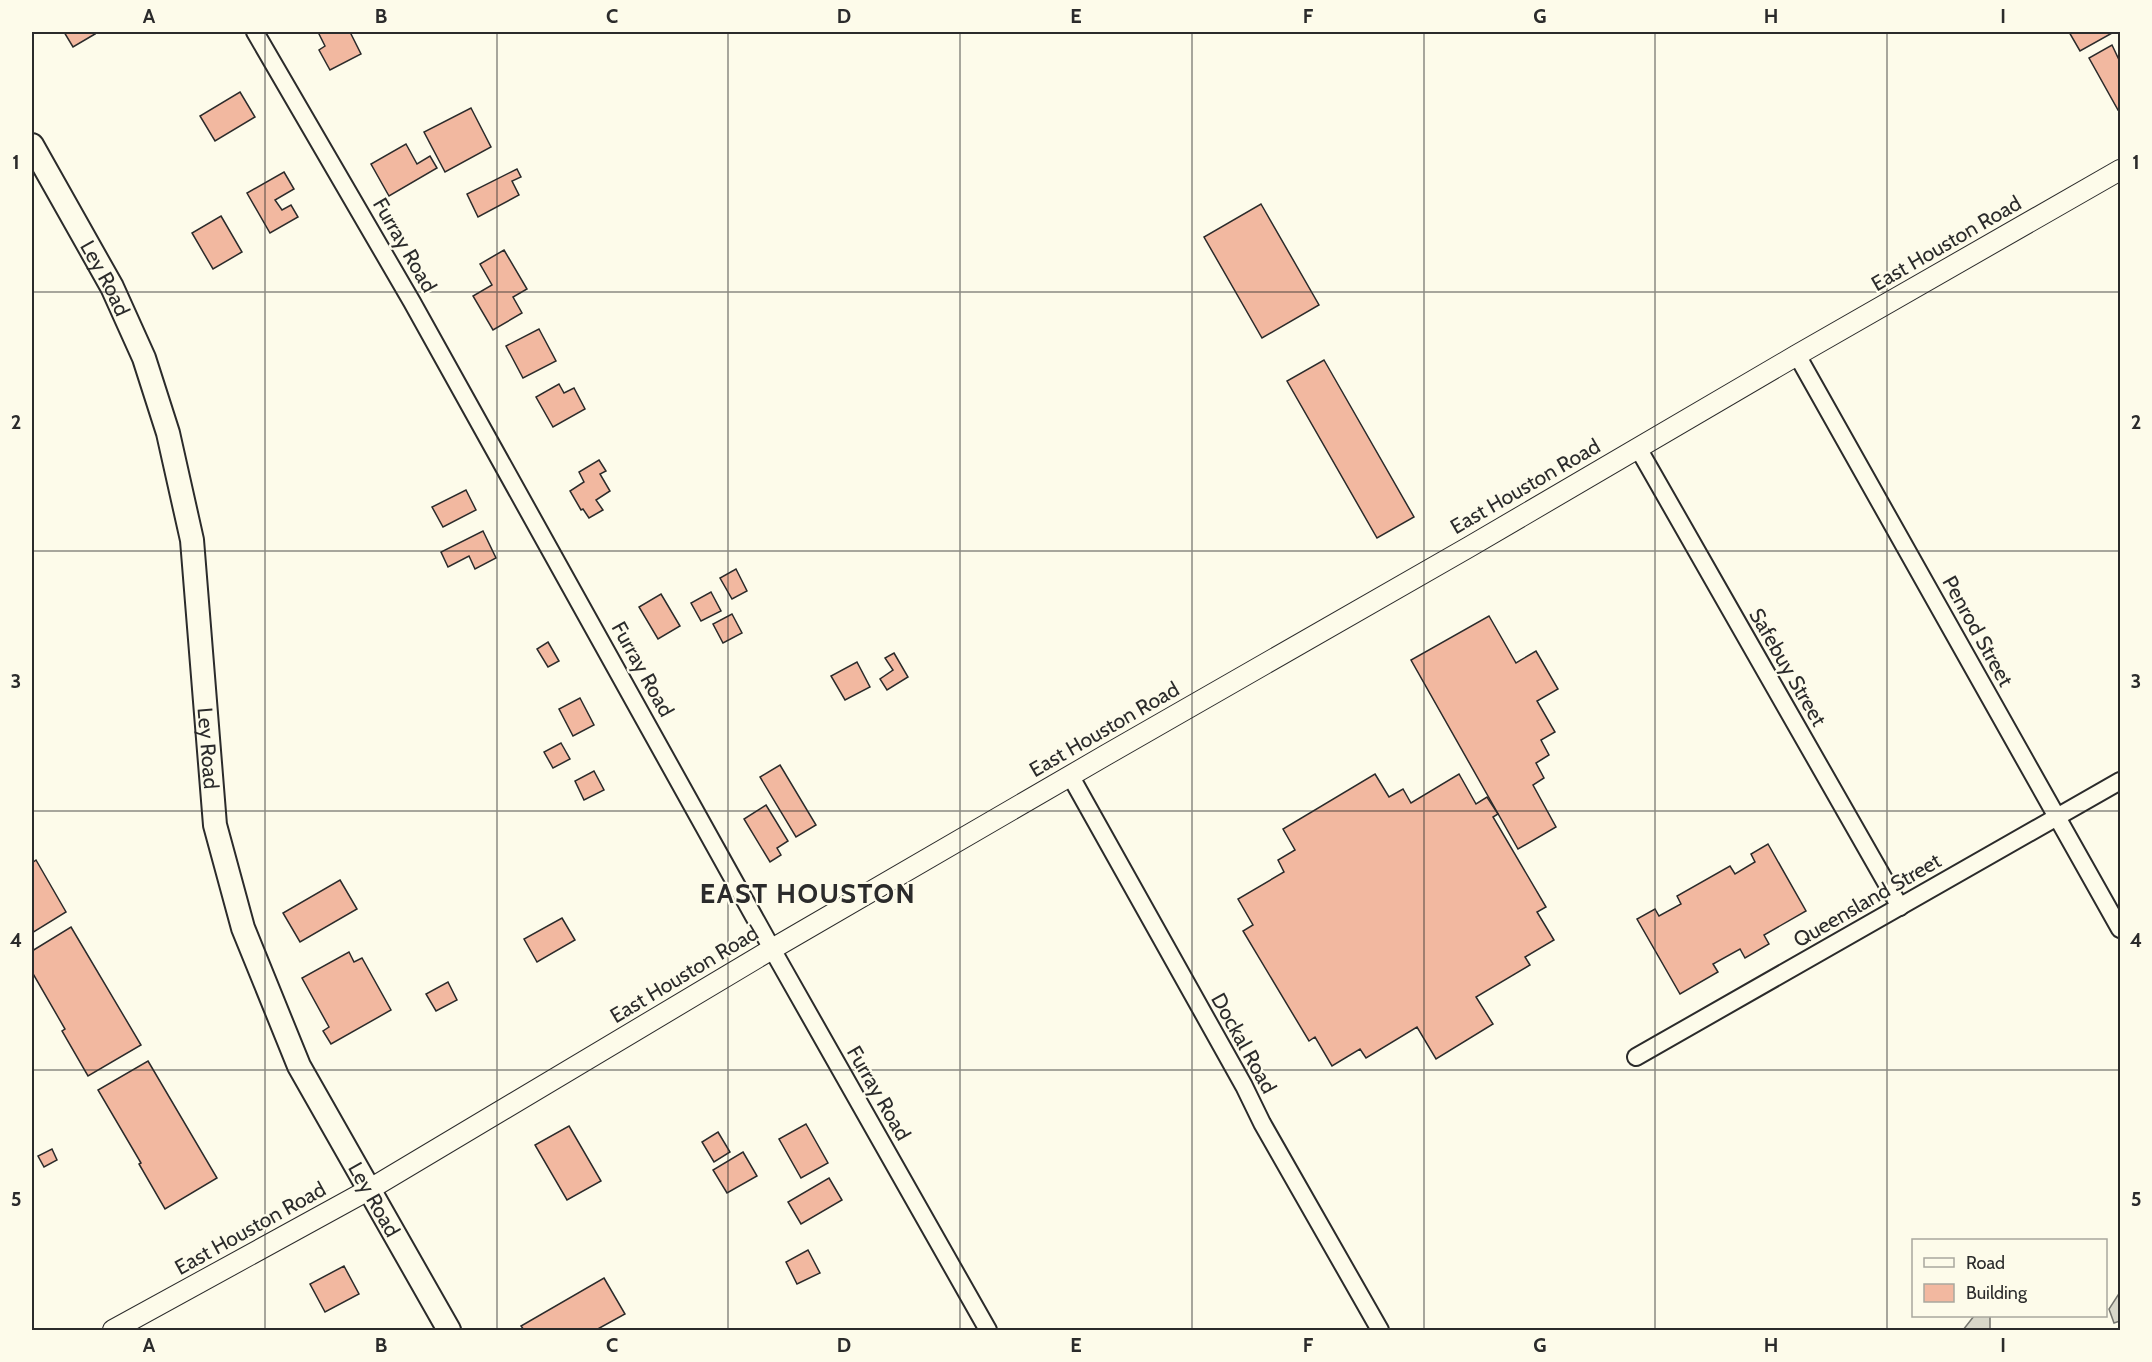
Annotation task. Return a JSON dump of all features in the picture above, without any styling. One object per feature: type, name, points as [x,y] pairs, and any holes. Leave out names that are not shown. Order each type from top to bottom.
[{"type":"main road","name":"Ley Road","points":[[32,146],[112,287],[144,358],[168,433],[192,540],[215,825],[243,928],[299,1066],[449,1330]]},
{"type":"street","name":"Furray Road","points":[[255,32],[401,282],[772,949],[988,1330]]},
{"type":"street","name":"East Houston Road","points":[[113,1330],[370,1189],[772,949],[1797,355],[2121,170]]},
{"type":"street","name":"Penrod Street","points":[[1797,355],[2121,929]]},
{"type":"street","name":"Safebuy Street","points":[[1638,448],[1900,907]]},
{"type":"street","name":"Dockal Road","points":[[1071,777],[1244,1086],[1262,1123],[1380,1330]]},
{"type":"street","name":"Queensland Street","points":[[1636,1057],[2121,781]]},
{"type":"shaded area","points":[[2120,1292],[2120,1321],[2114,1323],[2109,1309]]},
{"type":"shaded area","points":[[1973,1317],[1990,1317],[1990,1330],[1963,1330]]},
{"type":"building","points":[[64,32],[93,32],[95,34],[73,47]]},
{"type":"building","points":[[318,32],[350,32],[361,54],[330,70],[319,50],[325,46]]},
{"type":"building","points":[[2069,32],[2114,32],[2080,51]]},
{"type":"building","points":[[2112,45],[2120,62],[2120,109],[2118,110],[2089,58]]},
{"type":"building","points":[[240,92],[255,117],[215,141],[200,116]]},
{"type":"building","points":[[471,108],[491,147],[445,172],[424,132]]},
{"type":"building","points":[[406,144],[417,164],[430,156],[437,168],[389,196],[371,164]]},
{"type":"building","points":[[517,169],[521,177],[512,181],[519,195],[478,217],[467,194]]},
{"type":"building","points":[[284,172],[294,189],[275,200],[282,210],[291,205],[298,217],[270,233],[247,193]]},
{"type":"building","points":[[1261,204],[1319,305],[1262,338],[1204,237]]},
{"type":"building","points":[[221,216],[242,252],[213,269],[192,233]]},
{"type":"building","points":[[504,250],[527,289],[513,297],[522,313],[493,330],[473,296],[492,285],[480,264]]},
{"type":"building","points":[[539,329],[556,361],[523,378],[506,346]]},
{"type":"building","points":[[1324,360],[1414,517],[1377,538],[1287,381]]},
{"type":"building","points":[[559,384],[564,393],[574,388],[585,409],[553,427],[536,397]]},
{"type":"building","points":[[599,460],[606,471],[600,474],[610,491],[596,500],[603,510],[589,518],[583,509],[581,510],[570,491],[584,482],[579,472]]},
{"type":"building","points":[[466,490],[476,510],[443,527],[432,507]]},
{"type":"building","points":[[483,531],[496,558],[475,569],[469,556],[448,567],[441,552]]},
{"type":"building","points":[[736,569],[747,591],[732,599],[720,578]]},
{"type":"building","points":[[711,592],[721,611],[701,621],[691,603]]},
{"type":"building","points":[[661,594],[680,626],[658,639],[639,607]]},
{"type":"building","points":[[732,614],[742,633],[723,643],[713,624]]},
{"type":"building","points":[[1489,616],[1516,663],[1536,651],[1558,689],[1537,701],[1555,732],[1541,740],[1549,755],[1536,763],[1544,778],[1533,785],[1556,827],[1518,849],[1411,660]]},
{"type":"building","points":[[548,642],[559,661],[548,667],[537,649]]},
{"type":"building","points":[[894,653],[908,677],[887,690],[880,679],[893,670],[885,658]]},
{"type":"building","points":[[857,662],[870,687],[845,700],[831,676]]},
{"type":"building","points":[[580,698],[594,725],[573,736],[559,709]]},
{"type":"building","points":[[561,743],[570,759],[553,768],[544,752]]},
{"type":"building","points":[[780,765],[816,825],[796,837],[760,777]]},
{"type":"building","points":[[594,771],[604,790],[584,800],[575,781]]},
{"type":"building","points":[[1375,774],[1389,797],[1403,789],[1411,803],[1459,774],[1476,804],[1487,797],[1498,814],[1493,817],[1546,907],[1537,912],[1554,940],[1525,957],[1530,965],[1476,997],[1493,1024],[1436,1059],[1417,1027],[1366,1058],[1360,1049],[1332,1066],[1315,1037],[1309,1041],[1243,931],[1253,925],[1238,899],[1284,872],[1278,860],[1295,850],[1283,829]]},
{"type":"building","points":[[766,805],[788,841],[777,848],[781,855],[770,862],[744,819]]},
{"type":"building","points":[[1768,844],[1806,911],[1764,935],[1769,944],[1745,958],[1740,949],[1713,964],[1718,972],[1680,994],[1637,919],[1655,909],[1659,916],[1681,904],[1677,896],[1730,866],[1735,874],[1755,862],[1751,854]]},
{"type":"building","points":[[36,860],[66,912],[32,933],[32,863]]},
{"type":"building","points":[[340,880],[357,909],[300,942],[283,913]]},
{"type":"building","points":[[562,918],[575,940],[537,962],[524,939]]},
{"type":"building","points":[[71,927],[141,1045],[88,1076],[62,1031],[65,1029],[32,972],[32,951]]},
{"type":"building","points":[[349,952],[354,962],[362,958],[391,1010],[331,1044],[323,1031],[329,1027],[302,978]]},
{"type":"building","points":[[448,982],[457,1000],[436,1011],[426,994]]},
{"type":"building","points":[[148,1061],[217,1178],[165,1209],[98,1090]]},
{"type":"building","points":[[806,1124],[828,1163],[801,1178],[779,1139]]},
{"type":"building","points":[[569,1126],[601,1181],[567,1200],[535,1145]]},
{"type":"building","points":[[718,1132],[730,1152],[714,1162],[702,1142]]},
{"type":"building","points":[[52,1149],[57,1160],[44,1167],[38,1156]]},
{"type":"building","points":[[743,1152],[757,1176],[727,1193],[713,1170]]},
{"type":"building","points":[[829,1178],[842,1200],[801,1224],[788,1202]]},
{"type":"building","points":[[808,1250],[820,1273],[797,1284],[786,1262]]},
{"type":"building","points":[[344,1266],[359,1294],[325,1312],[310,1284]]},
{"type":"building","points":[[604,1278],[625,1314],[596,1330],[524,1330],[521,1326]]},
{"type":"district","name":"EAST HOUSTON","points":[[808,893]]}]
